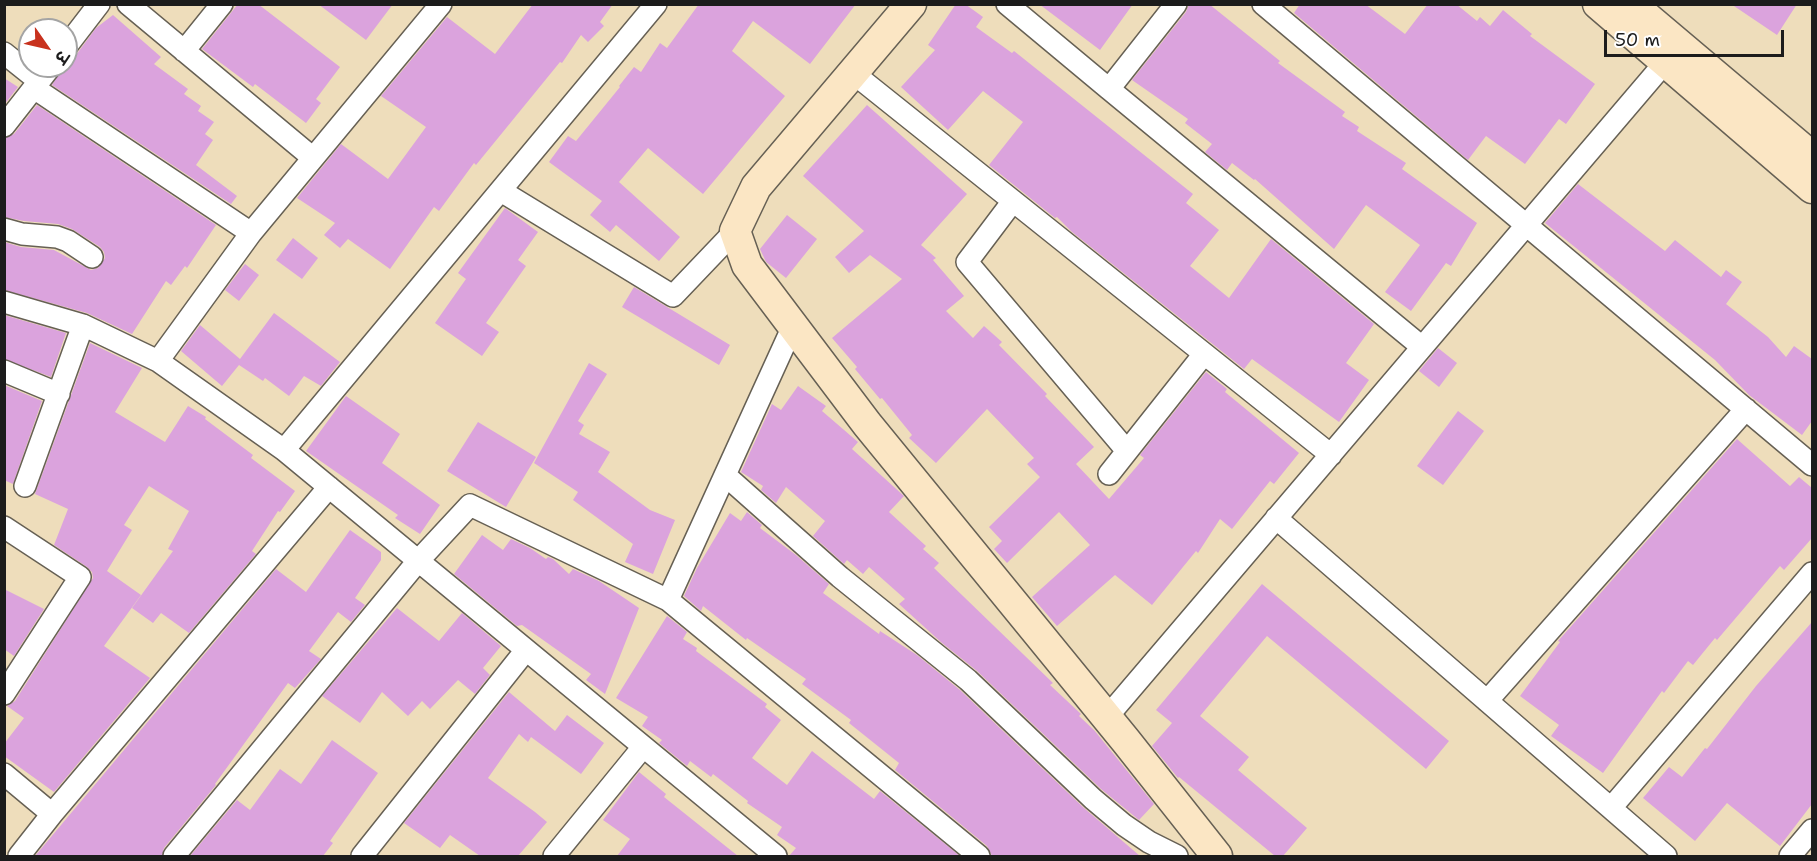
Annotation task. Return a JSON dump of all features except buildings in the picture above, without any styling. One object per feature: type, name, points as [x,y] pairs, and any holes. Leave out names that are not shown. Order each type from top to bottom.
[{"type":"street","points":[[78,31],[99,4]]},
{"type":"street","points":[[128,4],[314,158]]},
{"type":"street","points":[[184,51],[222,4]]},
{"type":"street","points":[[158,361],[251,234],[441,4]]},
{"type":"street","points":[[284,450],[656,4]]},
{"type":"street","points":[[501,190],[673,296],[735,231],[756,187],[911,4]]},
{"type":"street","points":[[1006,4],[1422,347]]},
{"type":"street","points":[[1108,89],[1176,4]]},
{"type":"street","points":[[1263,4],[1812,465]]},
{"type":"street","points":[[1598,4],[1673,53],[1812,158]]},
{"type":"street","points":[[1631,4],[1673,53],[1812,188]]},
{"type":"street","points":[[4,53],[18,62]]},
{"type":"street","points":[[1107,717],[1673,53]]},
{"type":"street","points":[[853,73],[1330,455]]},
{"type":"street","points":[[4,126],[41,78],[251,234]]},
{"type":"street","points":[[1013,201],[967,262],[1127,451]]},
{"type":"street","points":[[4,229],[22,234],[57,237],[68,241],[92,257]]},
{"type":"street","points":[[735,231],[747,265],[867,424],[1107,717],[1217,856]]},
{"type":"street","points":[[4,302],[83,325],[158,361],[284,450],[776,856]]},
{"type":"street","points":[[25,486],[83,325]]},
{"type":"street","points":[[668,600],[793,326]]},
{"type":"street","points":[[1109,474],[1204,354]]},
{"type":"street","points":[[4,371],[59,394]]},
{"type":"street","points":[[1487,700],[1746,409]]},
{"type":"street","points":[[725,476],[840,578],[968,680],[1093,799],[1149,842],[1177,856]]},
{"type":"street","points":[[19,856],[329,487]]},
{"type":"street","points":[[174,856],[418,561],[470,505],[668,600],[979,856]]},
{"type":"street","points":[[1276,518],[1666,856]]},
{"type":"street","points":[[4,527],[81,577],[4,694]]},
{"type":"street","points":[[1611,808],[1812,573]]},
{"type":"street","points":[[362,856],[526,650]]},
{"type":"street","points":[[554,856],[643,747]]},
{"type":"street","points":[[4,774],[52,814]]},
{"type":"street","points":[[1790,856],[1812,830]]}]
